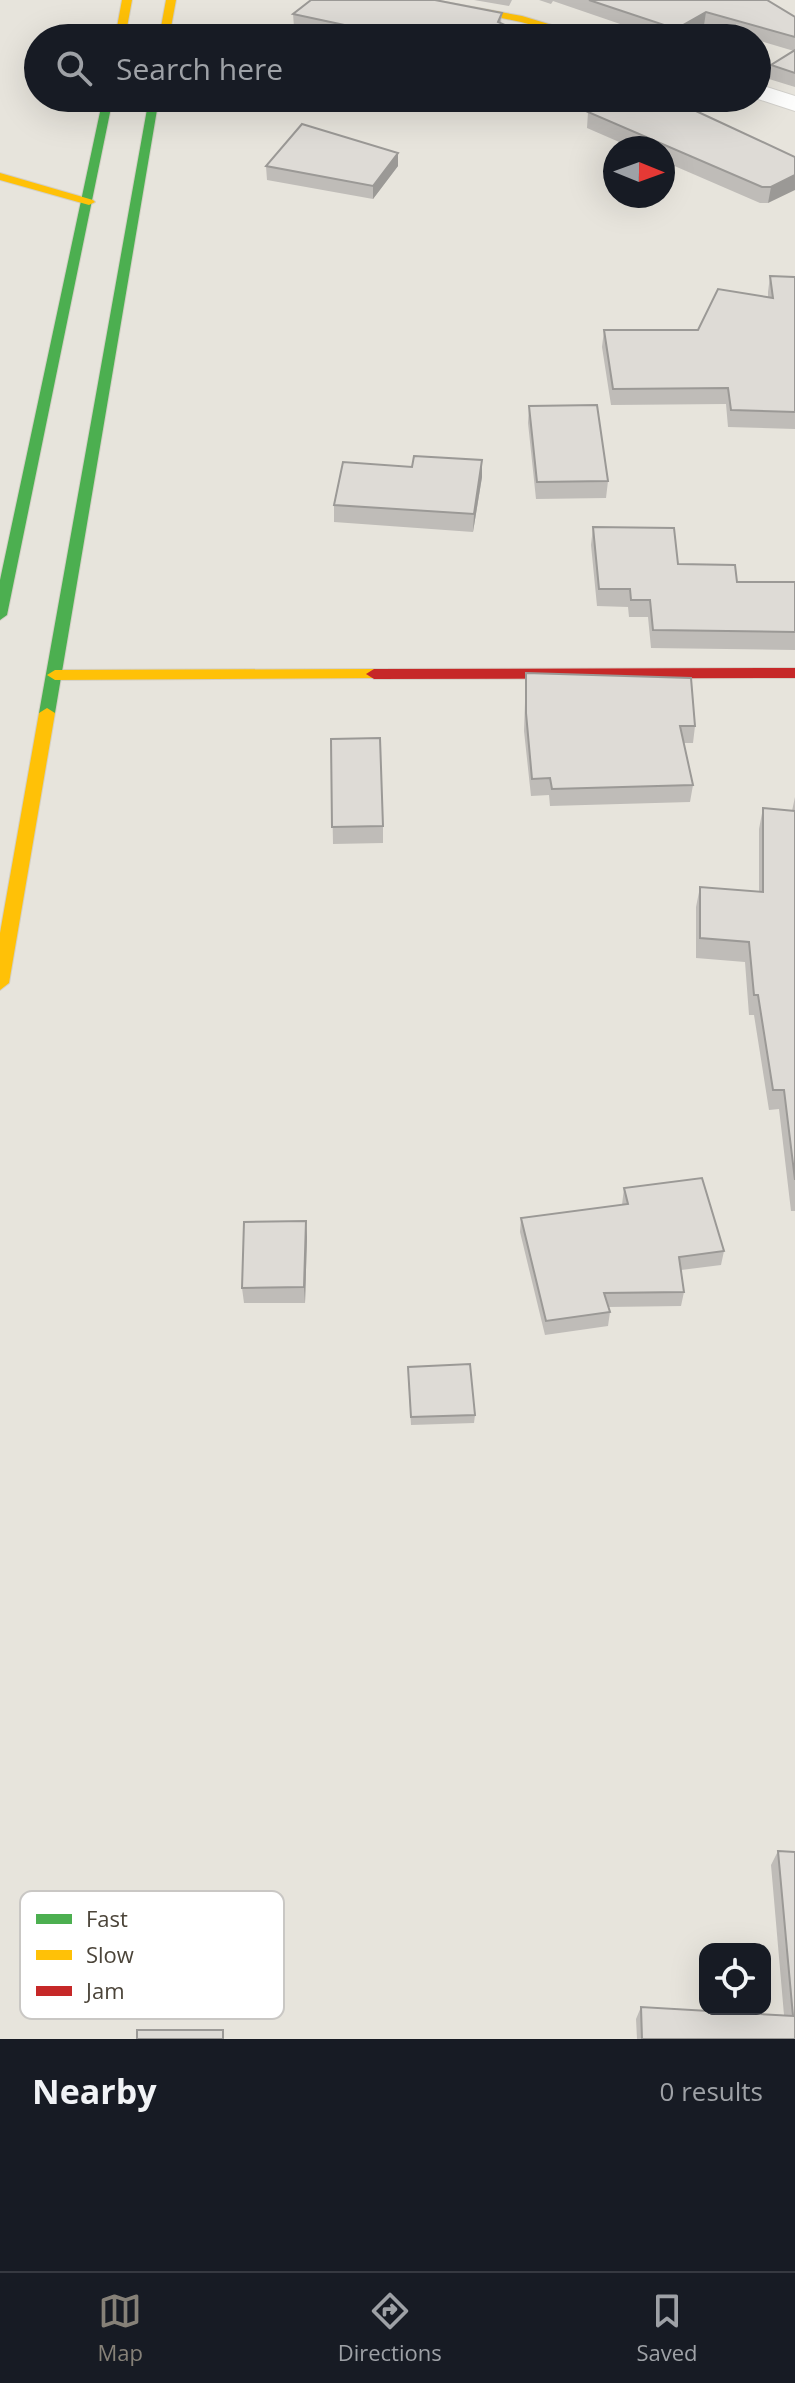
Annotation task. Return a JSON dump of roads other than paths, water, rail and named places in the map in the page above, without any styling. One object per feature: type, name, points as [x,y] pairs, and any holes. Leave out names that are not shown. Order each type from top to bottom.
[{"type":"main road","points":[[123,24],[127,0]]},
{"type":"main road","points":[[167,24],[171,0]]},
{"type":"main road","points":[[418,0],[540,24]]},
{"type":"main road","points":[[0,615],[5,564],[89,202],[105,112]]},
{"type":"main road","points":[[0,983],[152,112]]},
{"type":"main road","points":[[0,176],[89,202]]},
{"type":"main road","points":[[55,675],[795,673]]},
{"type":"street","points":[[771,96],[795,104]]}]
